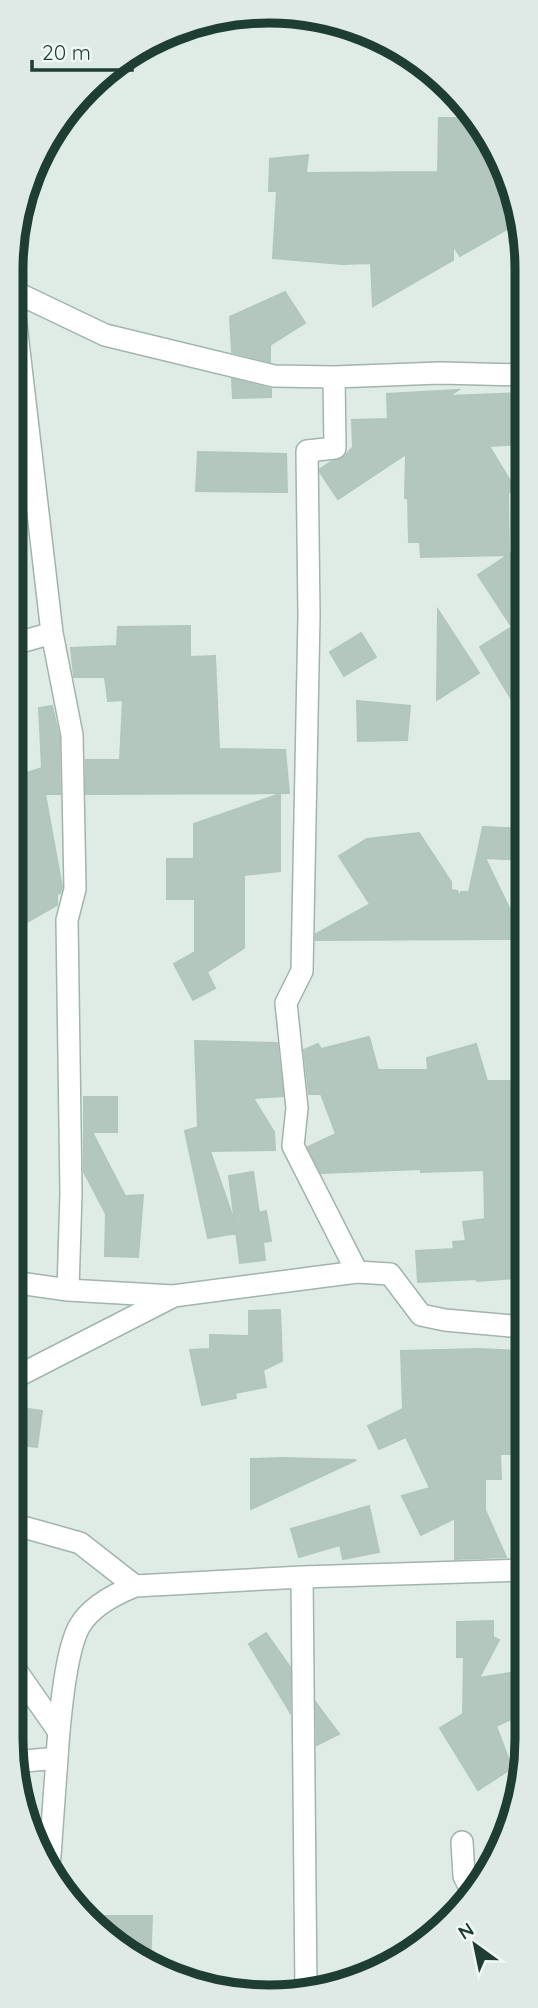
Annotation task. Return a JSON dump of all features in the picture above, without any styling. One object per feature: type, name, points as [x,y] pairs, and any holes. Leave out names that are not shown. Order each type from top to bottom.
[{"type":"street","points":[[23,296],[105,335],[274,376],[440,373],[515,375]]},
{"type":"street","points":[[334,377],[335,448],[307,451],[309,616],[302,971],[286,1003],[297,1108],[293,1146],[357,1272]]},
{"type":"street","points":[[23,385],[52,633],[72,735],[75,889],[67,920],[71,1194],[68,1290]]},
{"type":"street","points":[[23,642],[52,633]]},
{"type":"street","points":[[23,1284],[68,1290],[173,1296],[357,1272],[390,1274],[421,1315],[445,1320],[515,1326]]},
{"type":"street","points":[[23,1373],[173,1296]]},
{"type":"street","points":[[23,1526],[80,1543],[135,1586]]},
{"type":"street","points":[[50,1852],[59,1732],[70,1653],[79,1626],[94,1609],[113,1595],[135,1586],[515,1570]]},
{"type":"street","points":[[302,1577],[306,1982]]},
{"type":"street","points":[[23,1680],[59,1732]]},
{"type":"street","points":[[24,1761],[57,1758]]},
{"type":"street","points":[[462,1842],[464,1876],[468,1884]]},
{"type":"building","points":[[439,118],[463,118],[467,123],[468,135],[476,135],[497,175],[512,226],[460,256],[453,245],[453,260],[373,306],[371,263],[342,264],[273,258],[277,191],[269,191],[270,159],[308,155],[306,173],[438,172]]},
{"type":"building","points":[[285,292],[305,323],[270,345],[270,362],[232,352],[230,317]]},
{"type":"building","points":[[232,379],[271,389],[271,397],[233,398]]},
{"type":"building","points":[[458,390],[449,396],[515,393],[515,445],[489,446],[515,489],[508,493],[509,555],[515,551],[515,705],[480,647],[512,627],[478,575],[508,555],[421,557],[420,542],[409,542],[408,499],[405,498],[406,454],[338,499],[320,472],[320,469],[331,462],[342,459],[353,447],[352,420],[388,419],[387,394]]},
{"type":"building","points":[[198,452],[286,454],[287,492],[196,491]]},
{"type":"building","points":[[438,610],[479,673],[437,700]]},
{"type":"building","points":[[190,626],[190,657],[215,656],[219,749],[285,750],[289,793],[86,794],[86,760],[120,760],[123,700],[108,701],[105,677],[74,677],[71,648],[117,646],[118,627]]},
{"type":"building","points":[[361,633],[376,657],[344,676],[330,652]]},
{"type":"building","points":[[357,701],[410,706],[407,740],[358,741]]},
{"type":"building","points":[[52,706],[59,736],[60,794],[45,794],[62,887],[57,894],[57,905],[23,924],[23,774],[42,768],[39,708]]},
{"type":"building","points":[[280,794],[280,871],[244,875],[244,948],[207,972],[215,988],[193,1000],[174,964],[195,952],[195,899],[167,899],[167,859],[194,859],[194,824]]},
{"type":"building","points":[[483,827],[515,829],[515,860],[485,858],[515,920],[515,939],[316,940],[316,934],[370,904],[339,856],[367,839],[419,833],[451,882],[451,890],[457,891],[461,898],[461,892],[469,892]]},
{"type":"building","points":[[369,1037],[378,1070],[428,1070],[427,1058],[476,1044],[487,1081],[515,1081],[515,1278],[418,1282],[416,1251],[454,1249],[453,1242],[466,1241],[463,1222],[485,1219],[484,1170],[421,1172],[421,1169],[321,1173],[308,1147],[336,1134],[321,1094],[309,1094],[304,1050],[318,1044],[321,1049]]},
{"type":"building","points":[[195,1041],[277,1043],[283,1096],[253,1098],[274,1132],[275,1150],[210,1151],[236,1233],[208,1238],[185,1131],[198,1127]]},
{"type":"building","points":[[84,1097],[117,1097],[117,1132],[92,1132],[125,1196],[143,1195],[138,1257],[105,1256],[106,1214],[84,1172]]},
{"type":"building","points":[[253,1172],[259,1213],[266,1211],[271,1241],[263,1242],[265,1260],[240,1263],[229,1176]]},
{"type":"building","points":[[280,1310],[282,1361],[263,1370],[266,1387],[235,1393],[236,1398],[202,1405],[190,1350],[210,1349],[210,1335],[249,1336],[249,1311]]},
{"type":"building","points":[[401,1351],[515,1351],[515,1454],[500,1454],[501,1479],[485,1479],[485,1510],[506,1557],[455,1559],[455,1518],[421,1535],[402,1496],[430,1488],[406,1437],[379,1449],[368,1426],[403,1409]]},
{"type":"building","points":[[23,1408],[42,1411],[37,1447],[23,1445]]},
{"type":"building","points":[[251,1459],[356,1460],[251,1509]]},
{"type":"building","points":[[369,1506],[379,1552],[343,1559],[340,1545],[299,1557],[291,1529]]},
{"type":"building","points":[[493,1621],[493,1637],[499,1640],[479,1678],[515,1672],[515,1718],[496,1726],[512,1768],[478,1790],[440,1728],[463,1714],[464,1657],[457,1657],[457,1622]]},
{"type":"building","points":[[266,1633],[290,1667],[290,1712],[249,1644]]},
{"type":"building","points":[[316,1703],[339,1734],[317,1745]]},
{"type":"building","points":[[98,1916],[152,1916],[150,1955],[132,1944]]}]
